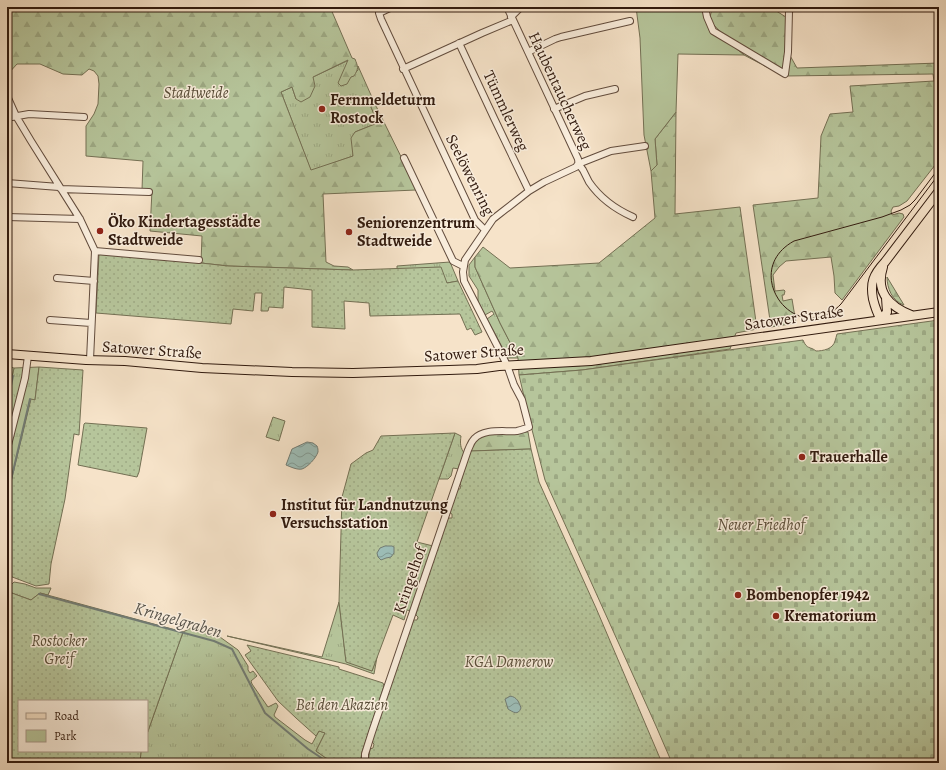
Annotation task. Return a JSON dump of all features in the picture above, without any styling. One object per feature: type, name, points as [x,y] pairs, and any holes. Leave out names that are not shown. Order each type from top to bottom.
[{"type":"main road","points":[[885,262],[880,280],[886,297],[887,312],[881,320],[875,311],[872,289],[872,283],[876,273],[939,191]]},
{"type":"main road","points":[[886,297],[897,308],[912,315]]},
{"type":"main road","name":"Satower Straße","points":[[7,354],[125,361],[202,368],[328,372],[476,369],[507,365],[590,360],[939,312]]},
{"type":"street","name":"Seelöwenring","points":[[392,7],[379,13],[381,19],[475,220],[485,230]]},
{"type":"street","name":"Haubentaucherweg","points":[[507,7],[578,159],[578,164],[588,181],[602,197],[617,209],[633,217]]},
{"type":"street","points":[[403,68],[512,18],[521,7]]},
{"type":"street","points":[[705,7],[707,17],[713,31],[785,74],[788,52],[789,11],[792,7]]},
{"type":"street","points":[[528,52],[561,37],[630,21]]},
{"type":"street","name":"Tümmlerweg","points":[[460,43],[529,191]]},
{"type":"street","points":[[554,109],[585,96],[615,89]]},
{"type":"street","points":[[7,96],[16,116],[80,219],[95,251],[90,360]]},
{"type":"street","points":[[7,116],[12,117],[29,114],[84,117]]},
{"type":"street","points":[[507,365],[464,281],[463,266],[467,255],[493,219],[529,191],[576,167],[578,164],[612,151],[645,146]]},
{"type":"street","points":[[404,158],[453,261],[463,266]]},
{"type":"street","points":[[7,184],[149,192]]},
{"type":"street","points":[[7,217],[80,219]]},
{"type":"street","points":[[95,251],[199,260]]},
{"type":"street","points":[[57,278],[94,281]]},
{"type":"street","points":[[50,320],[91,323]]},
{"type":"street","points":[[7,449],[25,378],[28,356]]},
{"type":"street","name":"Kringelhof","points":[[365,763],[365,754],[372,732],[438,535],[472,441],[476,437],[489,432],[517,431],[529,427],[522,400],[514,385],[507,365]]},
{"type":"green space","name":"Stadtweide","points":[[7,7],[330,7],[352,58],[355,59],[357,64],[358,68],[356,73],[351,77],[347,84],[341,86],[338,83],[348,60],[313,77],[315,86],[310,97],[301,102],[296,99],[292,87],[281,92],[311,170],[353,156],[351,138],[355,132],[375,124],[376,119],[371,107],[375,104],[417,189],[323,194],[326,262],[334,266],[348,267],[353,270],[228,266],[201,263],[202,236],[150,231],[152,190],[142,190],[143,161],[86,156],[86,126],[94,114],[98,104],[99,84],[98,76],[94,71],[89,69],[82,75],[63,74],[40,64],[17,64],[7,75]]},
{"type":"green space","points":[[636,7],[703,7],[710,27],[744,55],[678,54],[676,112],[655,139],[657,165],[651,171],[644,135],[640,38]]},
{"type":"green space","points":[[716,7],[770,7],[789,19],[788,52],[797,68],[939,63],[939,160],[907,201],[899,206],[893,207],[891,211],[892,215],[899,213],[903,214],[904,217],[842,300],[835,293],[831,257],[786,261],[779,267],[773,275],[775,291],[785,291],[784,295],[782,295],[783,301],[792,299],[796,323],[771,327],[753,205],[818,198],[821,136],[830,114],[853,112],[850,86],[934,81],[933,74],[785,76],[744,55],[731,43],[713,24],[710,17],[712,9]]},
{"type":"green space","points":[[349,60],[351,77],[358,70],[358,66],[375,104],[371,107],[376,119],[375,124],[355,132],[353,156],[311,171],[281,92],[292,87],[296,99],[313,77]]},
{"type":"green space","points":[[676,112],[675,214],[740,207],[757,329],[736,333],[730,349],[582,370],[519,375],[518,358],[500,323],[475,267],[475,257],[483,247],[510,268],[599,263],[655,218],[651,171],[657,165],[655,139]]},
{"type":"green space","points":[[99,254],[228,266],[353,270],[441,267],[447,283],[458,281],[482,332],[475,335],[471,328],[467,330],[460,314],[370,316],[369,303],[344,301],[345,329],[312,327],[312,290],[284,287],[283,308],[269,307],[268,311],[261,311],[262,293],[255,293],[253,311],[233,309],[231,324],[96,313]]},
{"type":"green space","points":[[475,257],[475,267],[500,323],[518,358],[508,358],[487,319],[494,314],[492,311],[485,315],[478,303],[478,290],[469,276],[469,265]]},
{"type":"green space","points":[[450,262],[458,281],[447,283],[397,269],[397,266]]},
{"type":"green space","points":[[887,277],[904,305],[896,300],[891,294]]},
{"type":"green space","name":"Neuer Friedhof","points":[[939,320],[939,763],[672,763],[545,480],[519,375],[582,370],[803,340],[807,347],[816,351],[822,351],[834,344],[837,334]]},
{"type":"green space","points":[[7,366],[14,368],[7,399]]},
{"type":"green space","points":[[39,367],[35,400],[31,400],[7,498],[7,399],[14,368]]},
{"type":"green space","points":[[39,367],[83,370],[79,435],[74,434],[65,499],[51,564],[49,584],[36,586],[7,575],[7,498],[31,399],[35,400]]},
{"type":"green space","points":[[273,417],[285,421],[279,441],[266,437]]},
{"type":"green space","points":[[85,423],[147,428],[137,477],[78,465]]},
{"type":"green space","points":[[501,432],[528,432],[531,449],[470,451],[476,440],[487,434]]},
{"type":"green space","points":[[455,433],[461,436],[460,441],[462,450],[465,454],[459,469],[453,468],[451,476],[448,479],[439,479]]},
{"type":"green space","points":[[455,433],[417,542],[433,546],[411,611],[407,610],[404,620],[393,615],[372,671],[346,662],[339,602],[342,497],[351,464],[366,453],[373,450],[381,436]]},
{"type":"green space","name":"KGA Damerow","points":[[531,449],[539,482],[596,608],[662,763],[368,763],[370,749],[373,748],[374,744],[372,742],[377,723],[413,621],[417,620],[418,617],[416,614],[442,533],[448,518],[452,518],[452,514],[450,512],[457,489],[460,489],[460,484],[470,451]]},
{"type":"green space","points":[[14,582],[36,588],[51,588],[48,595],[40,593],[31,600],[7,592],[7,583],[11,585]]},
{"type":"green space","name":"Rostocker Greif","points":[[9,592],[31,600],[40,593],[183,632],[148,731],[148,700],[18,700],[18,752],[141,752],[140,763],[7,763],[7,597]]},
{"type":"green space","points":[[339,602],[346,661],[372,671],[377,657],[374,674],[346,664],[227,636],[322,657]]},
{"type":"green space","points":[[195,626],[204,626],[238,650],[248,666],[250,673],[253,671],[257,676],[251,681],[252,684],[268,707],[276,703],[278,706],[274,715],[275,717],[312,744],[319,731],[325,733],[316,751],[333,763],[140,763],[141,752],[148,752],[148,731],[183,632]]},
{"type":"green space","name":"Bei den Akazien","points":[[247,645],[339,667],[339,669],[383,683],[384,686],[362,752],[360,763],[333,763],[316,751],[325,733],[319,731],[316,736],[278,701],[245,655],[251,651]]},
{"type":"water","points":[[307,442],[313,443],[318,448],[318,452],[312,462],[302,469],[296,469],[286,465],[292,449]]},
{"type":"water","points":[[385,546],[394,547],[394,553],[391,557],[381,560],[377,553],[380,548]]},
{"type":"water","points":[[510,696],[516,699],[521,708],[517,713],[508,709],[505,699]]},
{"type":"waterway","points":[[7,405],[13,376]]},
{"type":"waterway","points":[[7,497],[30,399]]},
{"type":"waterway","points":[[7,404],[11,405]]},
{"type":"waterway","name":"Kringelgraben","points":[[39,594],[214,641],[232,649],[265,713],[308,749],[329,763]]},
{"type":"tram line","points":[[939,168],[915,200],[901,210],[882,217],[794,241],[778,254],[772,270],[773,287],[780,301],[792,312],[807,318],[824,316],[841,304],[939,174]]},
{"type":"place","name":"Fernmeldeturm Rostock","points":[[322,109]]},
{"type":"place","name":"Öko Kindertagesstädte Stadtweide","points":[[100,231]]},
{"type":"place","name":"Seniorenzentrum Stadtweide","points":[[349,232]]},
{"type":"place","name":"Trauerhalle","points":[[802,457]]},
{"type":"place","name":"Institut für Landnutzung Versuchsstation","points":[[273,514]]},
{"type":"place","name":"Bombenopfer 1942","points":[[738,595]]},
{"type":"place","name":"Krematorium","points":[[776,616]]}]
